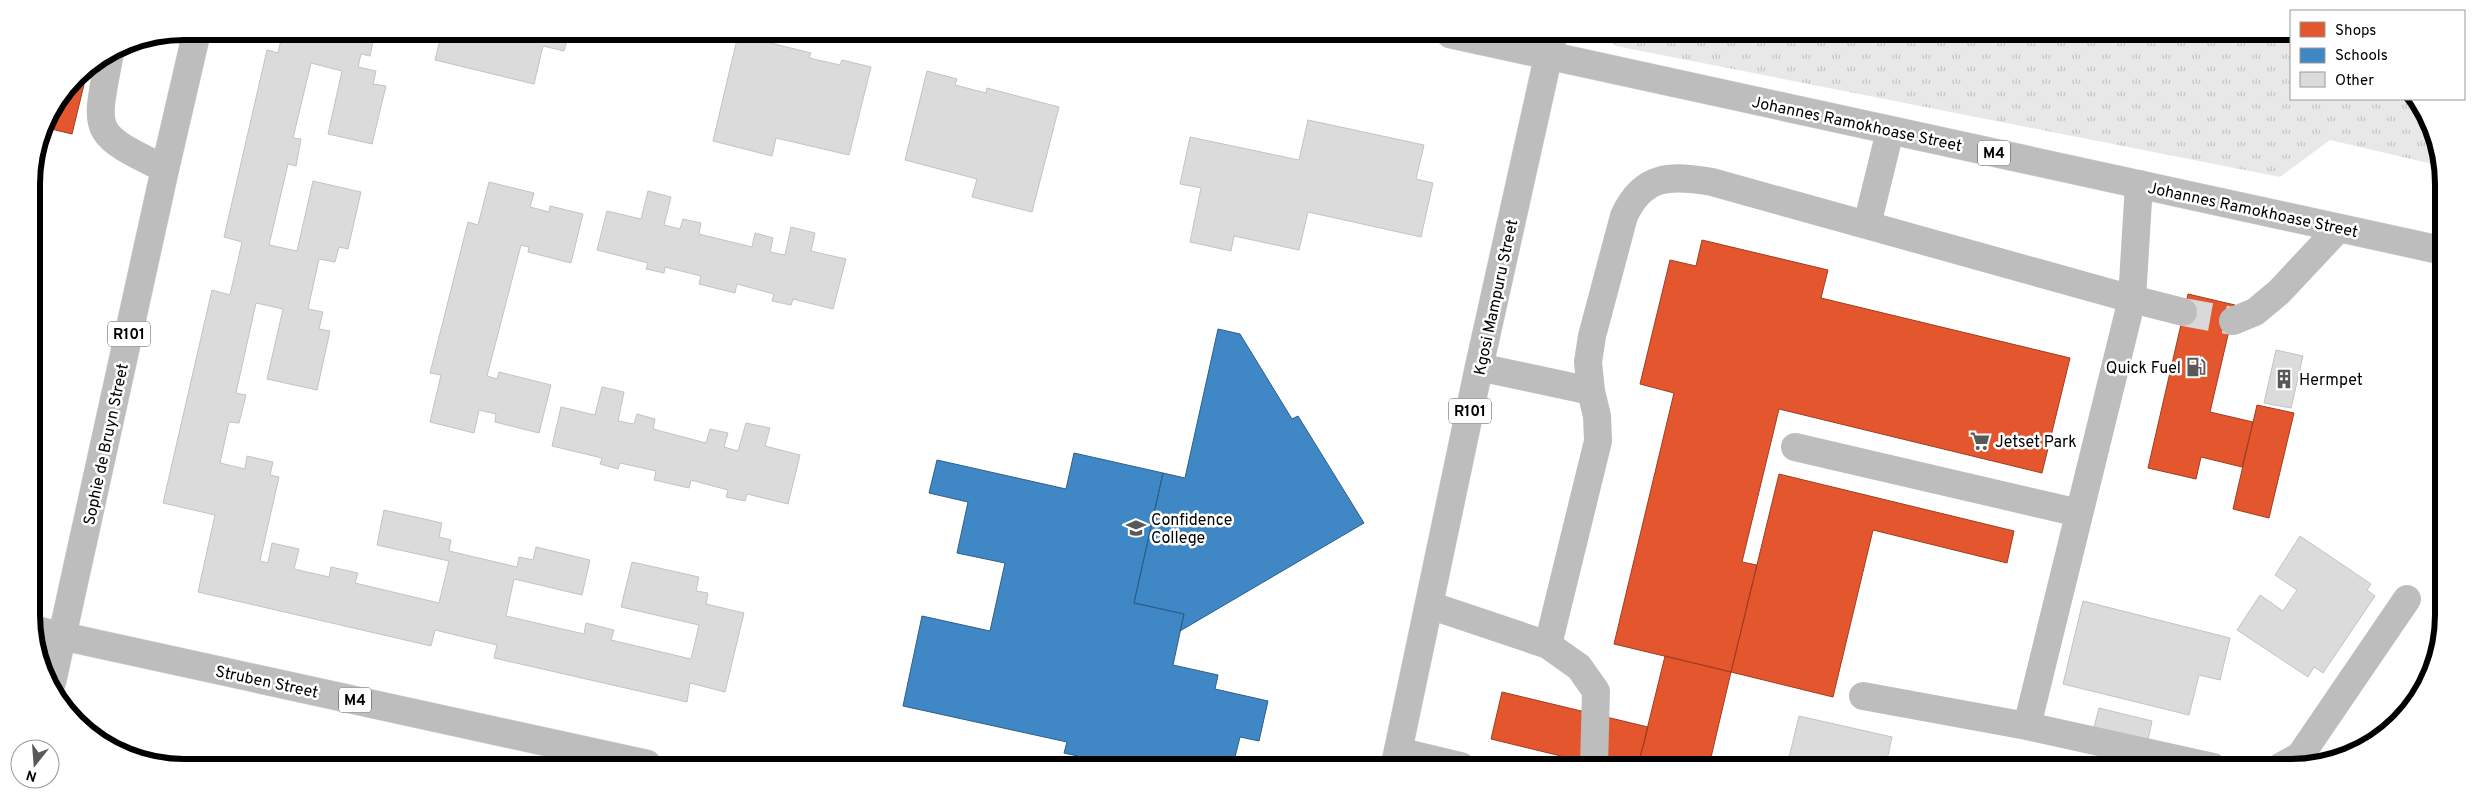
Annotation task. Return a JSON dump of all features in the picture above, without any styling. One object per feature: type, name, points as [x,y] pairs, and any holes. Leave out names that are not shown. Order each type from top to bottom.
[{"type":"main road","name":"Sophie de Bruyn Street","points":[[54,675],[164,169],[195,40]]},
{"type":"main road","name":"Johannes Ramokhoase Street","points":[[1500,40],[1551,46],[1890,131],[2435,249]]},
{"type":"main road","name":"Kgosi Mampuru Street","points":[[1396,758],[1479,367],[1551,46]]},
{"type":"main road","points":[[108,61],[100,108],[102,126],[106,135],[115,144],[164,169]]},
{"type":"main road","points":[[1867,225],[1890,131]]},
{"type":"main road","points":[[1548,644],[1598,441],[1597,416],[1591,391],[1588,362],[1592,336],[1624,216],[1632,198],[1644,187],[1664,180],[1684,177],[1712,182],[2183,312]]},
{"type":"main road","points":[[2027,726],[2132,299],[2139,184]]},
{"type":"main road","points":[[2233,321],[2255,312],[2279,292],[2339,228]]},
{"type":"main road","points":[[1479,367],[1591,391]]},
{"type":"main road","points":[[1795,447],[2079,513]]},
{"type":"main road","points":[[2295,759],[2300,756],[2407,599]]},
{"type":"main road","points":[[1430,605],[1548,644],[1579,667],[1596,691],[1594,759]]},
{"type":"main road","name":"Struben Street","points":[[41,631],[624,759]]},
{"type":"main road","points":[[1863,696],[2027,726],[2177,759]]},
{"type":"green space","points":[[1609,40],[2290,40],[2290,100],[2408,100],[2424,129],[2433,164],[2330,140],[2280,177],[1616,46]]},
{"type":"building: Shops","points":[[85,79],[72,134],[51,129],[59,112],[70,96]]},
{"type":"building: Shops","name":"Jetset Park","points":[[1702,240],[1828,270],[1821,298],[2070,358],[2042,473],[1779,409],[1742,562],[1757,565],[1731,672],[1614,644],[1674,393],[1640,384],[1670,260],[1696,266]]},
{"type":"building: Shops","name":"Quick Fuel","points":[[2188,294],[2235,305],[2210,412],[2253,422],[2242,467],[2201,457],[2196,479],[2148,468]]},
{"type":"building: Shops","points":[[2257,405],[2294,413],[2269,518],[2233,509]]},
{"type":"building: Shops","points":[[1779,474],[2014,531],[2007,563],[1873,530],[1833,697],[1731,672]]},
{"type":"building: Shops","points":[[1665,656],[1731,672],[1711,759],[1640,759]]},
{"type":"building: Shops","points":[[1502,692],[1648,727],[1640,759],[1573,759],[1491,739]]},
{"type":"building: Schools","points":[[1218,329],[1240,334],[1292,419],[1298,416],[1364,523],[1180,631],[1184,614],[1134,603],[1163,473],[1185,478]]},
{"type":"building: Schools","points":[[1074,453],[1163,473],[1134,603],[1184,614],[1173,665],[1218,675],[1215,689],[1268,701],[1259,741],[1240,737],[1234,759],[1091,759],[1064,753],[1067,742],[903,706],[922,616],[990,631],[1005,563],[957,553],[968,502],[929,493],[937,460],[1066,489]]},
{"type":"building: Other","points":[[281,40],[373,40],[370,56],[361,54],[358,67],[376,71],[373,84],[386,86],[372,144],[328,134],[342,71],[311,63],[293,138],[301,139],[296,166],[288,164],[269,245],[297,251],[313,181],[361,192],[348,249],[339,247],[335,262],[319,259],[308,309],[323,312],[319,329],[330,331],[317,390],[267,379],[283,309],[256,303],[236,393],[246,395],[239,423],[229,422],[220,463],[245,469],[247,456],[273,462],[270,475],[279,477],[260,561],[268,563],[272,543],[299,549],[294,569],[329,577],[331,567],[358,573],[355,583],[439,603],[449,561],[377,545],[384,510],[442,523],[439,537],[451,540],[449,551],[517,567],[519,557],[533,560],[536,547],[590,560],[582,595],[514,579],[506,616],[584,634],[586,623],[614,630],[611,640],[691,659],[699,625],[621,607],[632,562],[699,577],[696,591],[708,593],[706,604],[744,613],[725,692],[690,683],[687,702],[494,658],[497,645],[435,630],[431,646],[198,592],[215,515],[163,503],[212,290],[230,295],[242,242],[224,237],[267,50],[278,53]]},
{"type":"building: Other","points":[[440,40],[567,40],[564,51],[543,46],[534,84],[435,60]]},
{"type":"building: Other","points":[[737,40],[758,40],[811,53],[809,58],[840,65],[842,60],[871,67],[849,155],[776,138],[772,156],[713,141]]},
{"type":"building: Other","points":[[927,71],[957,79],[955,85],[986,93],[987,88],[1059,107],[1032,212],[972,197],[977,179],[905,160]]},
{"type":"building: Other","points":[[1308,120],[1424,145],[1416,179],[1433,183],[1421,237],[1308,212],[1299,250],[1234,236],[1231,251],[1190,242],[1201,188],[1180,184],[1190,137],[1299,160]]},
{"type":"building: Other","points":[[489,182],[534,193],[530,207],[549,212],[550,206],[583,214],[571,263],[528,252],[529,247],[521,245],[487,376],[497,379],[499,372],[551,385],[539,433],[495,422],[496,414],[479,410],[474,433],[430,422],[441,375],[430,373],[468,222],[478,225]]},
{"type":"building: Other","points":[[648,191],[671,197],[664,225],[680,229],[683,219],[701,223],[699,234],[752,247],[755,233],[773,238],[770,252],[785,255],[791,227],[815,233],[811,251],[846,259],[833,309],[793,299],[791,305],[772,301],[774,294],[737,284],[735,293],[699,284],[701,276],[665,267],[664,273],[646,269],[648,263],[597,250],[607,211],[641,219]]},
{"type":"building: Other","name":"Hermpet","points":[[2276,350],[2303,356],[2291,408],[2264,403]]},
{"type":"building: Other","points":[[602,387],[624,392],[618,421],[634,424],[637,414],[655,419],[653,429],[706,443],[710,429],[728,433],[724,447],[738,451],[746,423],[770,428],[765,446],[800,455],[788,504],[747,494],[745,501],[726,497],[728,490],[691,480],[689,488],[654,480],[656,471],[620,463],[618,469],[600,464],[602,458],[552,446],[561,407],[595,415]]},
{"type":"building: Other","points":[[2300,536],[2371,584],[2367,590],[2375,596],[2323,673],[2314,667],[2308,677],[2237,630],[2260,595],[2283,611],[2297,590],[2275,575]]},
{"type":"building: Other","points":[[2083,601],[2230,638],[2220,680],[2199,675],[2189,715],[2063,684]]},
{"type":"building: Other","points":[[2099,708],[2152,721],[2146,749],[2092,735]]},
{"type":"building: Other","points":[[1799,716],[1892,737],[1887,759],[1789,759]]},
{"type":"tunnel","points":[[2183,312],[2233,321]]},
{"type":"place","name":"Quick Fuel","points":[[2196,367]]},
{"type":"place","name":"Hermpet","points":[[2284,379]]},
{"type":"place","name":"Jetset Park","points":[[1980,441]]},
{"type":"place","name":"Confidence College","points":[[1136,528]]}]
